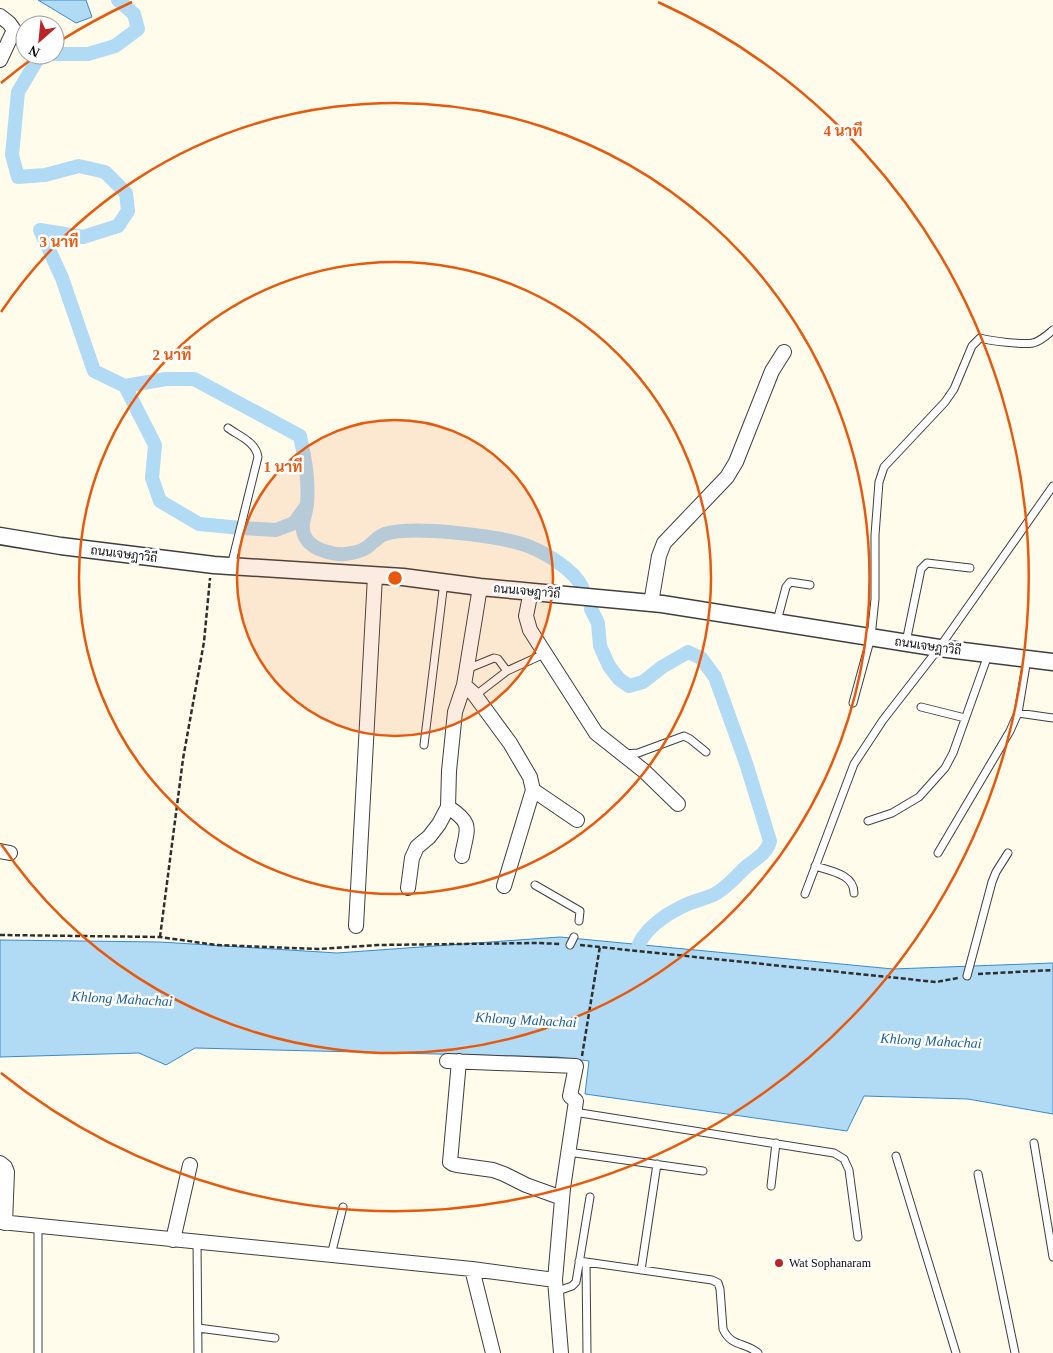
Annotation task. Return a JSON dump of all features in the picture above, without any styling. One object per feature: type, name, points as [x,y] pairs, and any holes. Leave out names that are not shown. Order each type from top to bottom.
[{"type":"street","points":[[0,16],[9,22],[14,30],[0,60]]},
{"type":"street","points":[[651,603],[659,556],[664,543],[726,477],[736,462],[772,371],[784,352]]},
{"type":"street","name":"ถนนเจษฎาวิถี","points":[[0,536],[61,546],[214,565],[403,577],[480,587],[651,603],[939,648],[1053,662]]},
{"type":"street","points":[[356,926],[375,576]]},
{"type":"street","points":[[408,888],[412,858],[417,847],[429,837],[439,824],[448,806],[449,771],[455,712],[467,670],[480,587]]},
{"type":"street","points":[[531,591],[526,616],[530,630],[596,733],[644,771],[678,804]]},
{"type":"street","points":[[464,684],[474,694],[510,743],[530,777],[533,790],[504,886]]},
{"type":"street","points":[[533,790],[577,820]]},
{"type":"street","points":[[448,806],[463,817],[466,822],[462,856]]},
{"type":"street","points":[[561,1353],[555,1286],[562,1198],[576,1101],[570,1096],[576,1068],[574,1065],[453,1061],[450,1162],[457,1165],[493,1170],[562,1198]]},
{"type":"street","points":[[0,1163],[7,1172],[3,1222],[472,1269],[555,1286]]},
{"type":"street","points":[[173,1240],[190,1165]]},
{"type":"street","points":[[472,1269],[493,1353]]},
{"type":"lane","points":[[853,703],[871,637],[875,599],[875,535],[879,482],[884,466],[945,402],[954,389],[972,346],[980,338],[991,341],[1033,343],[1045,338],[1053,330]]},
{"type":"lane","points":[[228,428],[251,444],[257,450],[258,457],[231,566]]},
{"type":"lane","points":[[805,894],[854,764],[883,720],[939,648],[1053,486]]},
{"type":"lane","points":[[906,643],[922,569],[927,563],[970,568]]},
{"type":"lane","points":[[424,745],[444,582]]},
{"type":"lane","points":[[777,622],[786,586],[790,582],[810,585]]},
{"type":"lane","points":[[481,691],[507,671],[544,654]]},
{"type":"lane","points":[[868,821],[892,813],[918,797],[936,780],[945,768],[953,753],[988,654]]},
{"type":"lane","points":[[467,670],[494,658],[498,659],[507,671]]},
{"type":"lane","points":[[938,854],[1002,747],[1018,713],[1027,659]]},
{"type":"lane","points":[[921,707],[965,718]]},
{"type":"lane","points":[[1018,713],[1053,718]]},
{"type":"lane","points":[[623,754],[638,753],[684,736],[706,752]]},
{"type":"lane","points":[[967,976],[992,882],[1008,853]]},
{"type":"lane","points":[[815,866],[845,876],[852,882],[854,893]]},
{"type":"lane","points":[[535,885],[580,911],[579,921]]},
{"type":"lane","points":[[570,945],[574,937]]},
{"type":"lane","points":[[574,1112],[834,1153],[844,1159],[849,1170],[858,1237]]},
{"type":"lane","points":[[1034,1143],[1053,1257]]},
{"type":"lane","points":[[771,1186],[776,1144]]},
{"type":"lane","points":[[568,1152],[704,1171]]},
{"type":"lane","points":[[896,1156],[956,1353]]},
{"type":"lane","points":[[641,1270],[657,1164]]},
{"type":"lane","points":[[978,1174],[1015,1353]]},
{"type":"lane","points":[[587,1353],[583,1262],[590,1197]]},
{"type":"lane","points":[[331,1255],[343,1207]]},
{"type":"lane","points":[[38,1226],[38,1353]]},
{"type":"lane","points":[[197,1242],[198,1353]]},
{"type":"lane","points":[[583,1262],[712,1280],[718,1283],[723,1329],[726,1335],[732,1341],[752,1348],[758,1353]]},
{"type":"lane","points":[[555,1286],[572,1286],[576,1282],[583,1262]]},
{"type":"lane","points":[[198,1328],[275,1338]]},
{"type":"path","points":[[160,937],[183,759],[204,642],[211,576],[214,565]]},
{"type":"path","points":[[0,935],[160,937],[216,945],[318,950],[378,945],[538,943],[600,946],[750,964],[936,982],[985,972],[1053,970]]},
{"type":"path","points":[[582,1061],[600,946]]},
{"type":"water","points":[[38,0],[86,0],[92,17],[76,23]]},
{"type":"water","name":"Khlong Mahachai","points":[[560,937],[893,969],[1053,963],[1053,1114],[968,1099],[864,1096],[847,1131],[585,1094],[589,1061],[557,1057],[195,1048],[166,1065],[139,1053],[0,1057],[0,940],[160,942],[337,953]]},
{"type":"waterway","points":[[65,54],[88,54],[115,46],[138,29],[134,14],[118,0]]},
{"type":"waterway","points":[[34,65],[18,92],[12,155],[18,177],[45,175],[79,166],[105,172],[126,193],[128,211],[118,226],[83,237],[40,230],[62,278],[94,371],[125,386],[155,445],[152,478],[160,501],[199,524],[276,530],[294,523],[307,505]]},
{"type":"waterway","points":[[125,386],[166,379],[194,379],[300,436],[307,486],[307,504],[303,531],[304,536],[314,547],[330,553],[345,554],[362,550],[382,535],[398,532],[435,531],[478,535],[515,542],[535,549],[566,568],[582,587]]},
{"type":"waterway","points":[[591,609],[598,623],[600,646],[609,666],[619,679],[629,686],[643,682],[662,667],[688,652],[701,658],[715,677],[746,763],[770,841],[764,852],[724,888],[715,894],[690,903],[668,914],[648,931],[639,944]]},
{"type":"place","name":"Wat Sophanaram","points":[[779,1263]]}]
